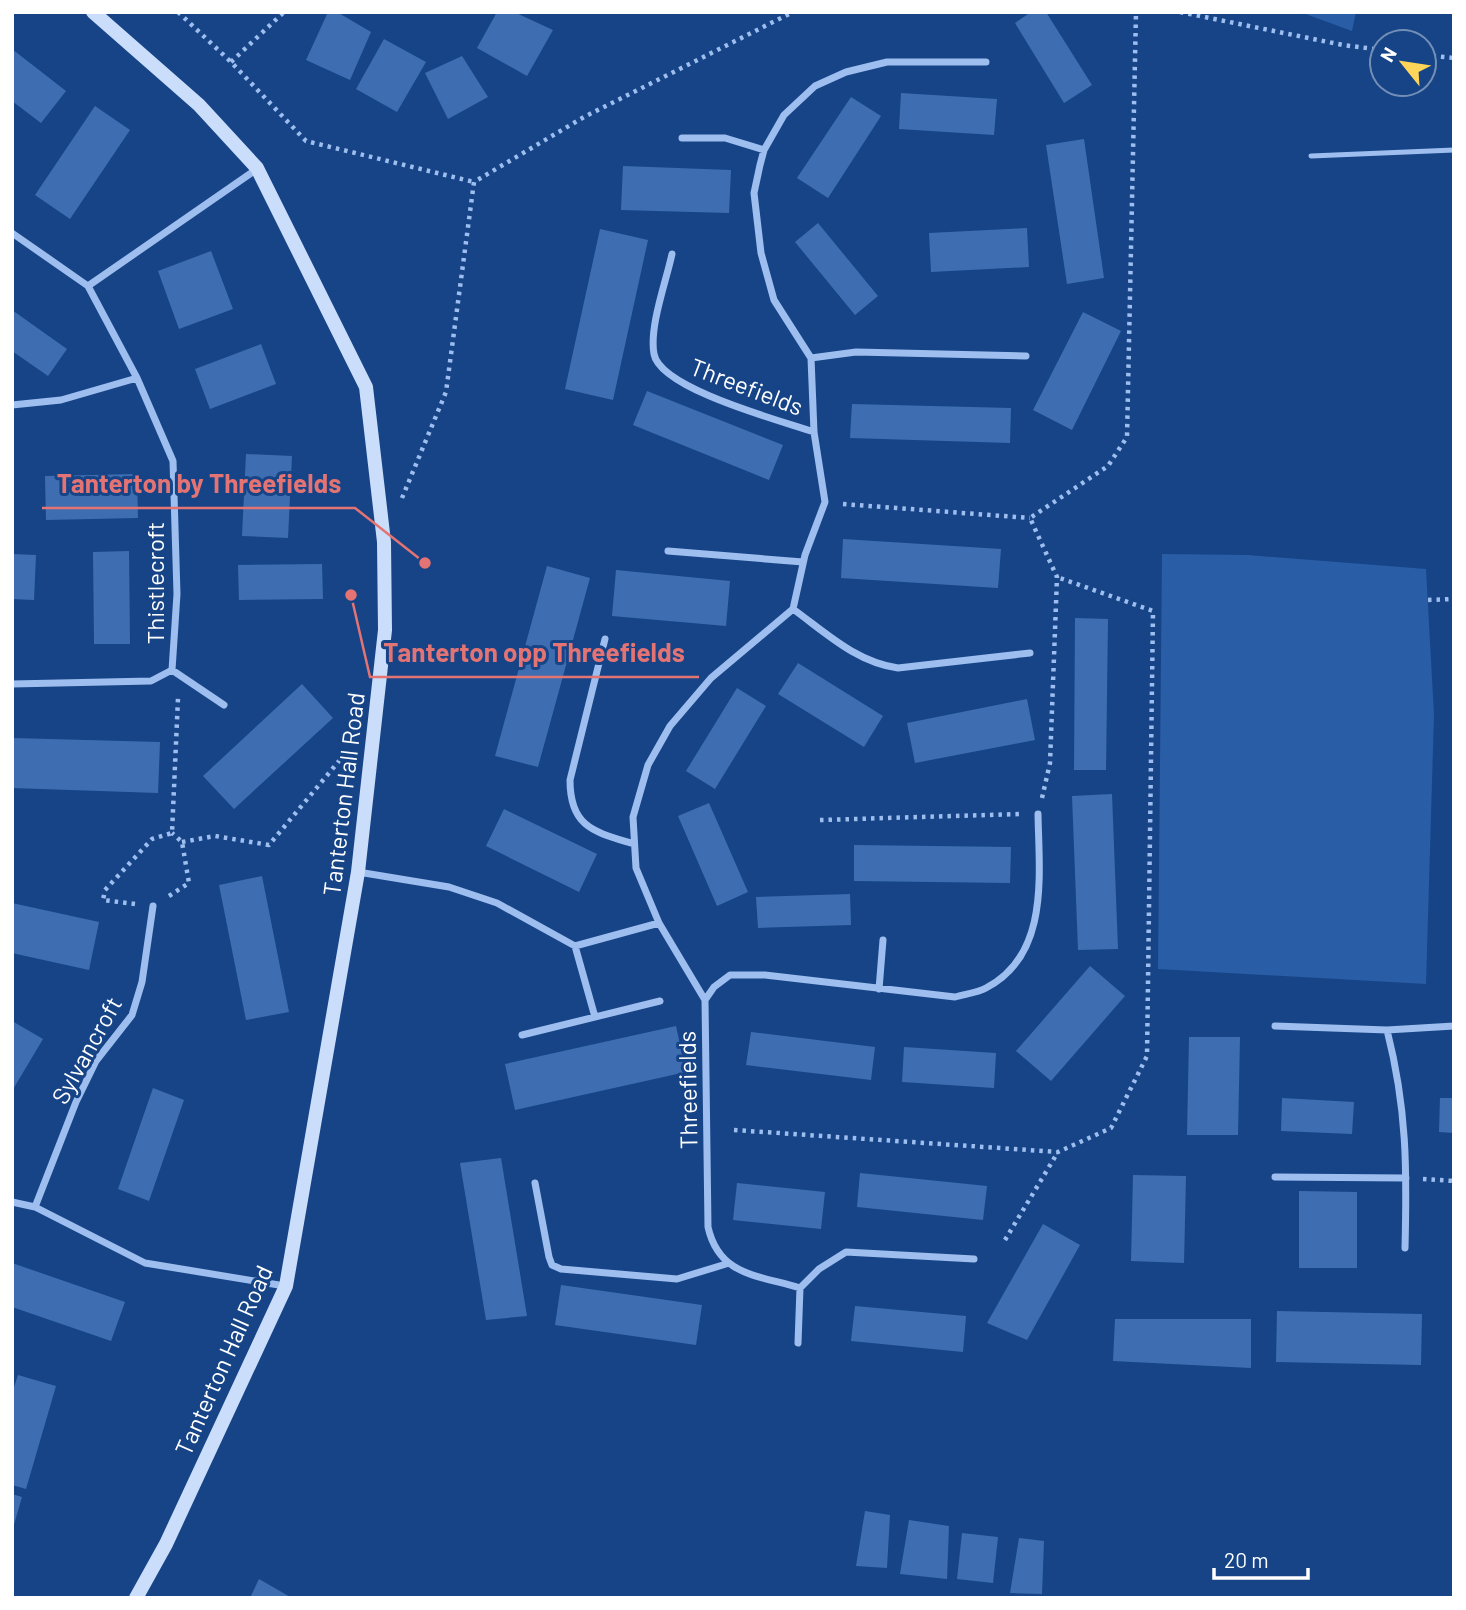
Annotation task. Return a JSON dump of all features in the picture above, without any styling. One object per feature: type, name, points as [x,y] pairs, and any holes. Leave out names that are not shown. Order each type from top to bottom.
[{"type":"street","name":"Tanterton Hall Road","points":[[93,12],[200,105],[257,168],[366,387],[384,542],[386,630],[358,872],[286,1286],[166,1544],[136,1598]]},
{"type":"street","name":"Threefields","points":[[726,1264],[712,1245],[708,1227],[705,1000],[659,923],[636,867],[633,817],[648,765],[670,726],[711,678],[793,609],[803,562],[825,502],[814,432],[811,358],[774,300],[761,253],[754,193],[764,150],[784,115],[815,86],[846,72],[887,62],[986,62]]},
{"type":"street","points":[[682,138],[725,138],[764,150]]},
{"type":"street","points":[[88,286],[257,168]]},
{"type":"street","name":"Thistlecroft","points":[[12,233],[88,286],[137,378],[173,461],[177,594],[172,670]]},
{"type":"street","name":"Threefields","points":[[672,254],[654,335],[654,356],[660,368],[685,385],[814,432]]},
{"type":"street","name":"Threefields","points":[[811,358],[856,352],[1026,356]]},
{"type":"street","points":[[12,405],[61,400],[137,378]]},
{"type":"street","points":[[667,551],[803,562]]},
{"type":"street","points":[[793,609],[858,656],[877,665],[898,668],[1030,653]]},
{"type":"street","points":[[605,639],[570,780],[570,798],[577,816],[587,826],[635,844]]},
{"type":"street","name":"Thistlecroft","points":[[12,684],[151,681],[172,670]]},
{"type":"street","name":"Thistlecroft","points":[[172,670],[224,705]]},
{"type":"street","points":[[705,1000],[714,987],[730,975],[765,975],[955,997],[984,990],[1002,978],[1020,955],[1035,927],[1039,881],[1038,814]]},
{"type":"street","points":[[358,872],[449,887],[497,903],[575,946],[659,923]]},
{"type":"street","name":"Sylvancroft","points":[[35,1207],[76,1102],[96,1061],[132,1015],[142,982],[153,906]]},
{"type":"street","points":[[879,989],[883,940]]},
{"type":"street","points":[[575,946],[595,1017]]},
{"type":"street","name":"Threefields","points":[[522,1035],[660,1001]]},
{"type":"street","points":[[1275,1026],[1387,1030],[1454,1026]]},
{"type":"street","points":[[1387,1030],[1400,1083],[1406,1178],[1405,1248]]},
{"type":"street","points":[[1275,1177],[1406,1178]]},
{"type":"street","points":[[535,1183],[548,1257],[552,1265],[561,1269],[677,1279],[726,1264],[800,1288]]},
{"type":"street","points":[[12,1202],[35,1207],[145,1263],[286,1286]]},
{"type":"street","points":[[798,1343],[800,1288],[819,1269],[846,1252],[974,1259]]},
{"type":"lane","points":[[1311,156],[1454,150]]},
{"type":"path","points":[[178,12],[231,62],[306,141],[474,182],[584,117],[793,12]]},
{"type":"path","points":[[231,62],[285,12]]},
{"type":"path","points":[[825,502],[1030,519],[1108,466],[1127,436],[1136,12]]},
{"type":"path","points":[[1180,12],[1368,47]]},
{"type":"path","points":[[400,505],[446,392],[474,182]]},
{"type":"path","points":[[820,820],[1038,814],[1051,763],[1057,577],[1030,519]]},
{"type":"path","points":[[734,1130],[1058,1152],[1111,1128],[1147,1056],[1153,611],[1057,577]]},
{"type":"path","points":[[1428,600],[1454,599]]},
{"type":"path","points":[[172,670],[179,690],[173,833],[182,842],[189,883],[153,906],[103,900],[105,890],[152,839],[173,833]]},
{"type":"path","points":[[182,842],[215,836],[269,845],[340,761],[370,764]]},
{"type":"path","points":[[1005,1240],[1058,1152]]},
{"type":"path","points":[[1406,1178],[1454,1181]]},
{"type":"shaded area","points":[[1300,12],[1356,12],[1352,31]]},
{"type":"shaded area","points":[[1162,554],[1248,555],[1426,569],[1434,715],[1426,984],[1158,969]]},
{"type":"building","points":[[328,12],[337,12],[371,32],[350,80],[306,60]]},
{"type":"building","points":[[497,12],[514,12],[553,30],[527,76],[477,48]]},
{"type":"building","points":[[1031,12],[1046,12],[1092,85],[1064,103],[1015,23]]},
{"type":"building","points":[[384,39],[426,62],[397,112],[356,89]]},
{"type":"building","points":[[12,49],[66,91],[41,123],[12,101]]},
{"type":"building","points":[[462,56],[488,97],[448,119],[425,73]]},
{"type":"building","points":[[901,93],[997,99],[994,135],[899,129]]},
{"type":"building","points":[[851,97],[881,116],[828,198],[797,178]]},
{"type":"building","points":[[95,106],[130,130],[70,219],[35,195]]},
{"type":"building","points":[[1084,139],[1104,278],[1067,284],[1046,145]]},
{"type":"building","points":[[623,166],[731,170],[729,213],[621,210]]},
{"type":"building","points":[[818,223],[878,296],[855,315],[795,242]]},
{"type":"building","points":[[1027,228],[1029,267],[931,272],[929,233]]},
{"type":"building","points":[[600,229],[648,240],[613,400],[565,389]]},
{"type":"building","points":[[211,251],[233,309],[179,329],[158,271]]},
{"type":"building","points":[[12,310],[67,349],[48,376],[12,351]]},
{"type":"building","points":[[1083,312],[1121,331],[1072,430],[1033,410]]},
{"type":"building","points":[[261,344],[276,384],[210,409],[195,369]]},
{"type":"building","points":[[647,391],[783,445],[769,480],[633,425]]},
{"type":"building","points":[[852,404],[1011,408],[1010,443],[850,438]]},
{"type":"building","points":[[246,454],[292,456],[288,538],[242,536]]},
{"type":"building","points":[[137,474],[138,518],[46,520],[45,476]]},
{"type":"building","points":[[843,539],[1001,549],[998,588],[841,578]]},
{"type":"building","points":[[129,551],[130,644],[94,644],[93,552]]},
{"type":"building","points":[[12,554],[36,555],[34,600],[12,599]]},
{"type":"building","points":[[322,564],[323,599],[239,600],[238,565]]},
{"type":"building","points":[[547,566],[590,578],[538,767],[495,756]]},
{"type":"building","points":[[616,570],[730,581],[726,626],[612,616]]},
{"type":"building","points":[[1075,618],[1108,619],[1106,770],[1074,770]]},
{"type":"building","points":[[798,663],[883,716],[864,747],[778,694]]},
{"type":"building","points":[[302,684],[333,718],[234,809],[203,776]]},
{"type":"building","points":[[737,688],[766,706],[715,789],[686,771]]},
{"type":"building","points":[[1027,699],[1035,740],[915,763],[907,723]]},
{"type":"building","points":[[12,738],[160,742],[158,793],[12,788]]},
{"type":"building","points":[[1112,794],[1118,949],[1078,950],[1072,796]]},
{"type":"building","points":[[709,803],[748,892],[717,906],[678,816]]},
{"type":"building","points":[[504,809],[597,854],[579,892],[486,846]]},
{"type":"building","points":[[854,845],[1011,847],[1010,883],[854,881]]},
{"type":"building","points":[[262,876],[289,1012],[246,1020],[219,885]]},
{"type":"building","points":[[850,894],[851,925],[758,928],[756,897]]},
{"type":"building","points":[[12,903],[99,922],[89,970],[12,953]]},
{"type":"building","points":[[1090,966],[1125,996],[1051,1081],[1016,1051]]},
{"type":"building","points":[[12,1021],[43,1039],[12,1091]]},
{"type":"building","points":[[676,1026],[686,1072],[515,1110],[505,1064]]},
{"type":"building","points":[[751,1032],[875,1047],[871,1080],[746,1065]]},
{"type":"building","points":[[1189,1037],[1240,1037],[1238,1135],[1187,1135]]},
{"type":"building","points":[[904,1047],[996,1053],[994,1088],[902,1082]]},
{"type":"building","points":[[153,1088],[184,1100],[149,1201],[118,1189]]},
{"type":"building","points":[[1282,1098],[1354,1102],[1352,1134],[1281,1131]]},
{"type":"building","points":[[1440,1098],[1454,1098],[1454,1133],[1439,1132]]},
{"type":"building","points":[[501,1158],[527,1316],[486,1320],[460,1163]]},
{"type":"building","points":[[860,1173],[987,1186],[983,1220],[857,1207]]},
{"type":"building","points":[[1133,1175],[1186,1176],[1184,1263],[1131,1261]]},
{"type":"building","points":[[737,1183],[825,1192],[821,1229],[733,1220]]},
{"type":"building","points":[[1299,1191],[1357,1192],[1357,1268],[1299,1268]]},
{"type":"building","points":[[1043,1224],[1080,1245],[1027,1340],[987,1323]]},
{"type":"building","points":[[12,1263],[125,1302],[111,1341],[12,1307]]},
{"type":"building","points":[[561,1285],[702,1305],[696,1345],[555,1325]]},
{"type":"building","points":[[855,1306],[966,1316],[963,1352],[851,1341]]},
{"type":"building","points":[[1277,1311],[1422,1314],[1421,1365],[1276,1362]]},
{"type":"building","points":[[1115,1319],[1251,1319],[1251,1368],[1113,1361]]},
{"type":"building","points":[[18,1375],[56,1386],[26,1489],[12,1485],[12,1393]]},
{"type":"building","points":[[12,1494],[22,1497],[13,1528],[12,1528]]},
{"type":"building","points":[[865,1511],[890,1515],[887,1568],[856,1566]]},
{"type":"building","points":[[909,1520],[949,1526],[947,1579],[900,1574]]},
{"type":"building","points":[[962,1533],[998,1537],[993,1583],[957,1579]]},
{"type":"building","points":[[1019,1538],[1044,1541],[1042,1594],[1010,1593]]},
{"type":"building","points":[[259,1579],[292,1598],[250,1598]]},
{"type":"place","name":"Tanterton by Threefields","points":[[425,563]]},
{"type":"place","name":"Tanterton opp Threefields","points":[[351,595]]}]
